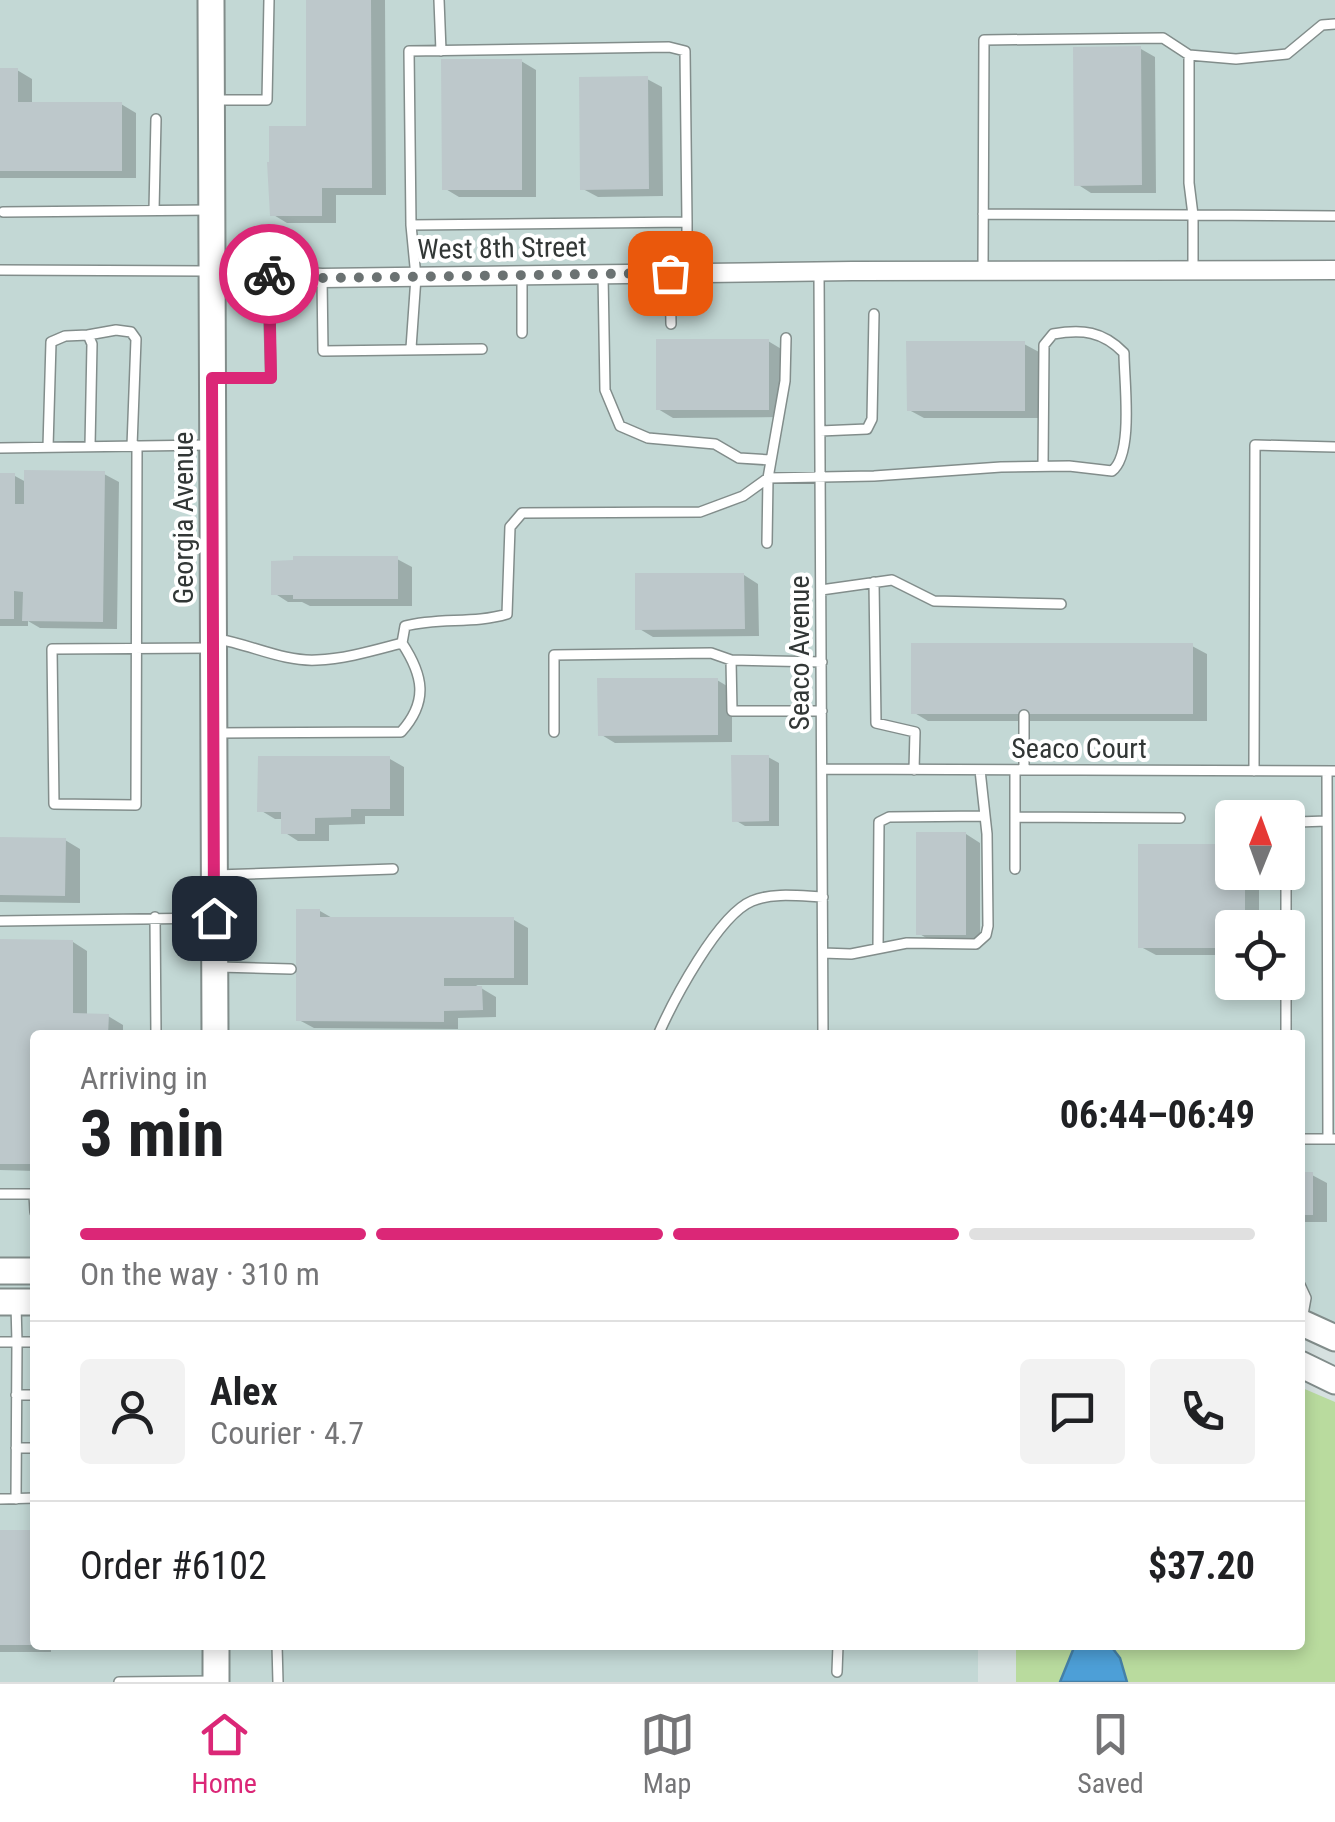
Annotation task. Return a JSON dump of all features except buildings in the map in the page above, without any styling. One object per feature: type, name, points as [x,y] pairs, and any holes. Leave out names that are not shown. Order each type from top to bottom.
[{"type":"street","name":"Georgia Avenue","points":[[212,0],[215,1030]]},
{"type":"street","name":"West 8th Street","points":[[212,271],[322,278],[819,271],[1335,270]]},
{"type":"street","points":[[0,1271],[30,1272]]},
{"type":"street","points":[[1305,1324],[1335,1338]]},
{"type":"street","points":[[1305,1366],[1335,1380]]},
{"type":"street","points":[[216,1650],[216,1682]]},
{"type":"lane","points":[[212,100],[268,100],[270,0]]},
{"type":"lane","points":[[439,0],[441,50]]},
{"type":"lane","points":[[983,271],[984,40],[1163,38],[1189,55],[1236,59],[1287,54],[1322,24],[1335,24]]},
{"type":"lane","points":[[411,348],[416,276],[411,225],[409,51],[685,51],[687,222],[672,324]]},
{"type":"lane","points":[[1189,55],[1193,270]]},
{"type":"lane","points":[[154,210],[156,119]]},
{"type":"lane","points":[[4,212],[212,210]]},
{"type":"lane","points":[[983,214],[1335,216]]},
{"type":"lane","points":[[411,225],[687,222]]},
{"type":"lane","points":[[0,270],[212,271]]},
{"type":"lane","name":"Seaco Avenue","points":[[819,271],[823,1030]]},
{"type":"lane","points":[[212,378],[271,378],[268,274]]},
{"type":"lane","points":[[603,274],[605,390],[620,426],[648,438],[714,444],[739,458],[770,460]]},
{"type":"lane","points":[[522,275],[522,333]]},
{"type":"lane","points":[[322,278],[323,350],[482,349]]},
{"type":"lane","points":[[820,431],[866,430],[872,418],[874,314]]},
{"type":"lane","points":[[48,447],[51,342],[65,336],[131,332],[136,339],[135,446],[136,648],[136,805],[54,804],[52,650],[136,648],[213,643],[315,661],[402,643]]},
{"type":"lane","points":[[213,733],[402,732],[414,718],[421,692],[416,664],[402,643],[405,626],[507,614],[510,527],[522,513],[700,512],[742,496],[768,478],[1043,466],[1112,471],[1121,464],[1125,447],[1124,353],[1094,332],[1053,334],[1044,345],[1043,466]]},
{"type":"lane","points":[[88,335],[92,344],[90,446]]},
{"type":"lane","points":[[767,543],[768,478],[786,382],[786,338]]},
{"type":"lane","points":[[0,448],[213,445]]},
{"type":"lane","points":[[1254,770],[1255,445],[1335,447]]},
{"type":"lane","points":[[874,582],[876,723],[915,732],[914,770]]},
{"type":"lane","points":[[822,590],[900,582],[934,601],[1061,604]]},
{"type":"lane","points":[[554,732],[554,656],[711,654],[731,660],[822,662]]},
{"type":"lane","points":[[731,660],[732,711],[822,711]]},
{"type":"lane","points":[[1015,869],[1015,816],[1024,715]]},
{"type":"lane","name":"Seaco Court","points":[[823,769],[1331,771]]},
{"type":"lane","points":[[823,954],[851,954],[907,943],[976,944],[982,940],[988,926],[980,770]]},
{"type":"lane","points":[[1305,1139],[1332,1139],[1327,821],[1331,771]]},
{"type":"lane","points":[[878,948],[880,822],[889,817],[985,816]]},
{"type":"lane","points":[[1015,816],[1180,818]]},
{"type":"lane","points":[[1305,822],[1327,821]]},
{"type":"lane","points":[[213,875],[393,869]]},
{"type":"lane","points":[[660,1030],[678,992],[722,928],[750,901],[774,896],[823,897]]},
{"type":"lane","points":[[155,917],[156,1030]]},
{"type":"lane","points":[[0,920],[214,918]]},
{"type":"lane","points":[[215,968],[292,968]]},
{"type":"lane","points":[[1286,1000],[1286,1030]]},
{"type":"lane","points":[[0,1194],[30,1194]]},
{"type":"lane","points":[[16,1498],[17,1302]]},
{"type":"lane","points":[[0,1342],[30,1342]]},
{"type":"lane","points":[[16,1395],[30,1395]]},
{"type":"lane","points":[[16,1448],[30,1448]]},
{"type":"lane","points":[[0,1498],[30,1498]]},
{"type":"lane","points":[[277,1650],[278,1682]]},
{"type":"lane","points":[[838,1650],[838,1672]]},
{"type":"lane","points":[[119,1682],[216,1682]]},
{"type":"shaded area","points":[[0,0],[1335,0],[1335,1323],[1305,1310],[1305,1030],[30,1030],[30,1650],[978,1650],[978,1682],[0,1682]]},
{"type":"green space","points":[[1305,1389],[1335,1402],[1335,1682],[1016,1682],[1016,1650],[1305,1650]]},
{"type":"water","points":[[1073,1650],[1114,1650],[1127,1682],[1060,1682]]},
{"type":"way so far","points":[[269,274],[322,278],[670,273]]},
{"type":"route","points":[[214,918],[212,378],[271,378],[269,274]]}]
